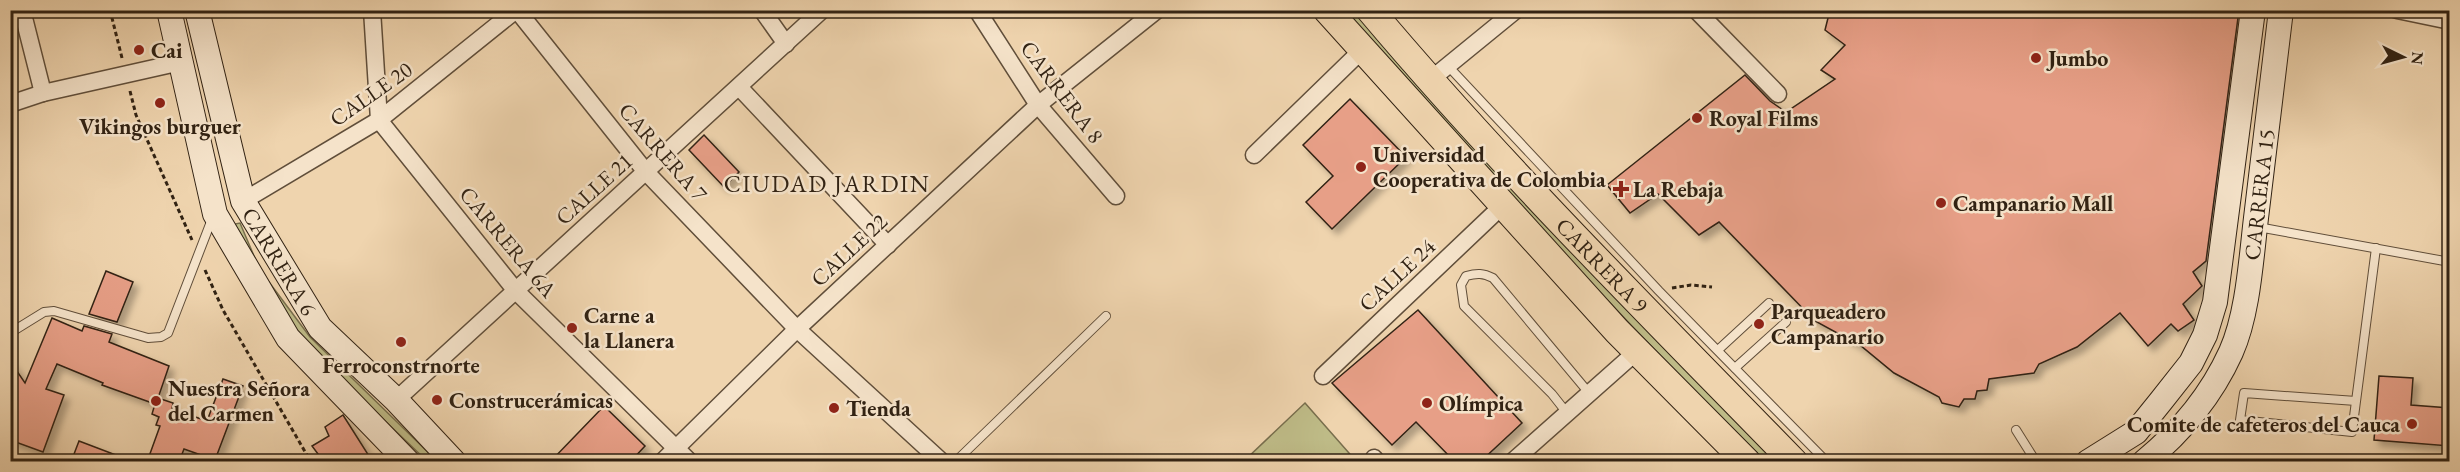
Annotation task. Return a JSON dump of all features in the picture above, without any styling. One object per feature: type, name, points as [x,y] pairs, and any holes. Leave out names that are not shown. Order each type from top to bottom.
[{"type":"main road","name":"CARRERA 6","points":[[169,10],[215,214],[288,338],[408,462]]},
{"type":"main road","name":"CARRERA 6","points":[[197,10],[243,201],[320,328],[396,400],[454,462]]},
{"type":"main road","points":[[1313,10],[1357,54]]},
{"type":"main road","name":"CARRERA 9","points":[[1327,10],[1357,54],[1633,355],[1746,462]]},
{"type":"main road","name":"CARRERA 9","points":[[1370,10],[1438,73],[1643,307],[1794,462]]},
{"type":"main road","name":"CARRERA 15","points":[[2088,462],[2136,432],[2191,363],[2205,335],[2215,302],[2253,10]]},
{"type":"main road","name":"CARRERA 15","points":[[2144,462],[2163,447],[2194,414],[2220,374],[2232,350],[2242,313],[2255,226],[2281,10]]},
{"type":"main road","points":[[1633,355],[1729,462]]},
{"type":"street","points":[[22,10],[43,93]]},
{"type":"street","points":[[372,10],[379,120]]},
{"type":"street","name":"CALLE 20","points":[[243,201],[379,120],[516,10]]},
{"type":"street","name":"CARRERA 7","points":[[516,10],[646,172],[797,329],[942,462]]},
{"type":"street","points":[[762,10],[786,44]]},
{"type":"street","name":"CALLE 21","points":[[396,400],[822,10]]},
{"type":"street","name":"CARRERA 8","points":[[977,10],[1038,105],[1116,196]]},
{"type":"street","name":"CALLE 22","points":[[662,462],[797,329],[1038,105],[1157,10]]},
{"type":"street","points":[[1438,73],[1516,10]]},
{"type":"street","points":[[1696,10],[1778,94]]},
{"type":"street","points":[[2397,10],[2440,16]]},
{"type":"street","points":[[1254,155],[1357,54]]},
{"type":"street","points":[[10,104],[43,93],[181,62]]},
{"type":"street","points":[[739,87],[888,245]]},
{"type":"street","name":"CARRERA 6A","points":[[379,120],[516,291],[690,462]]},
{"type":"street","name":"CALLE 24","points":[[1323,376],[1499,209]]},
{"type":"street","points":[[1512,462],[1633,355]]},
{"type":"lane","points":[[1438,73],[1659,291],[1827,462]]},
{"type":"lane","points":[[10,333],[44,312],[54,311],[147,338],[161,337],[168,333],[215,214]]},
{"type":"lane","points":[[2255,226],[2450,262]]},
{"type":"lane","points":[[2356,401],[2244,393],[2240,420],[2352,432],[2376,248]]},
{"type":"lane","points":[[1567,413],[1552,394],[1464,306],[1461,285],[1466,276],[1476,273],[1493,278],[1589,393]]},
{"type":"lane","points":[[1718,350],[1769,303]]},
{"type":"lane","points":[[955,462],[1106,316]]},
{"type":"lane","points":[[1735,368],[1786,322]]},
{"type":"lane","points":[[2016,430],[2033,457]]},
{"type":"path","points":[[1659,291],[1691,285],[1712,287]]},
{"type":"shaded area","points":[[1343,11],[1357,11],[1783,461],[1765,461],[1656,352]]},
{"type":"shaded area","points":[[240,223],[260,270],[310,337],[437,461],[427,461],[301,341],[253,271],[235,224]]},
{"type":"shaded area","points":[[1305,403],[1356,461],[1244,461]]},
{"type":"building","name":"Campanario Mall","points":[[1830,10],[2239,10],[2206,261],[2193,272],[2202,286],[2183,304],[2194,320],[2178,331],[2171,324],[2148,346],[2120,313],[2077,347],[2039,364],[2034,373],[1989,379],[1987,390],[1977,391],[1975,399],[1964,399],[1959,407],[1942,403],[1939,397],[1894,373],[1861,346],[1815,321],[1719,222],[1699,235],[1658,194],[1630,213],[1607,185],[1745,75],[1770,101],[1786,112],[1835,79],[1821,70],[1845,45],[1825,30]]},
{"type":"building","name":"Universidad Cooperativa de Colombia","points":[[1350,99],[1406,157],[1332,229],[1306,202],[1333,176],[1303,145]]},
{"type":"building","points":[[704,135],[739,172],[724,187],[689,150]]},
{"type":"building","points":[[106,271],[133,282],[117,322],[89,314]]},
{"type":"building","name":"Olímpica","points":[[1418,310],[1522,423],[1480,462],[1455,462],[1416,422],[1392,445],[1332,383]]},
{"type":"building","points":[[52,318],[82,331],[84,326],[112,334],[109,342],[169,366],[158,398],[173,403],[172,409],[207,421],[223,379],[243,386],[215,460],[184,449],[179,462],[147,462],[160,426],[156,425],[159,417],[152,414],[155,404],[102,385],[103,383],[57,364],[46,389],[64,395],[43,452],[10,440],[10,361],[25,383]]},
{"type":"building","name":"Comite de cafeteros del Cauca","points":[[2379,376],[2413,378],[2411,405],[2450,408],[2450,446],[2374,440]]},
{"type":"building","points":[[604,406],[645,446],[630,462],[550,462]]},
{"type":"building","points":[[343,415],[369,456],[361,462],[324,462],[312,446],[329,436],[325,427]]},
{"type":"building","name":"Nuestra Señora del Carmen","points":[[79,441],[129,460],[129,462],[71,462]]},
{"type":"place","name":"Cai","points":[[139,50]]},
{"type":"place","name":"Jumbo","points":[[2036,58]]},
{"type":"place","name":"Vikingos burguer","points":[[160,103]]},
{"type":"place","name":"Royal Films","points":[[1697,118]]},
{"type":"place","name":"Universidad Cooperativa de Colombia","points":[[1361,167]]},
{"type":"place","name":"La Rebaja","points":[[1621,189]]},
{"type":"place","name":"Campanario Mall","points":[[1941,203]]},
{"type":"place","name":"Parqueadero Campanario","points":[[1759,324]]},
{"type":"place","name":"Carne a la Llanera","points":[[572,328]]},
{"type":"place","name":"Ferroconstrnorte","points":[[401,342]]},
{"type":"place","name":"Construcerámicas","points":[[437,400]]},
{"type":"place","name":"Nuestra Señora del Carmen","points":[[156,401]]},
{"type":"place","name":"Olímpica","points":[[1427,403]]},
{"type":"place","name":"Tienda","points":[[834,408]]},
{"type":"place","name":"Comite de cafeteros del Cauca","points":[[2412,424]]},
{"type":"district","name":"CIUDAD JARDIN","points":[[827,183]]}]
